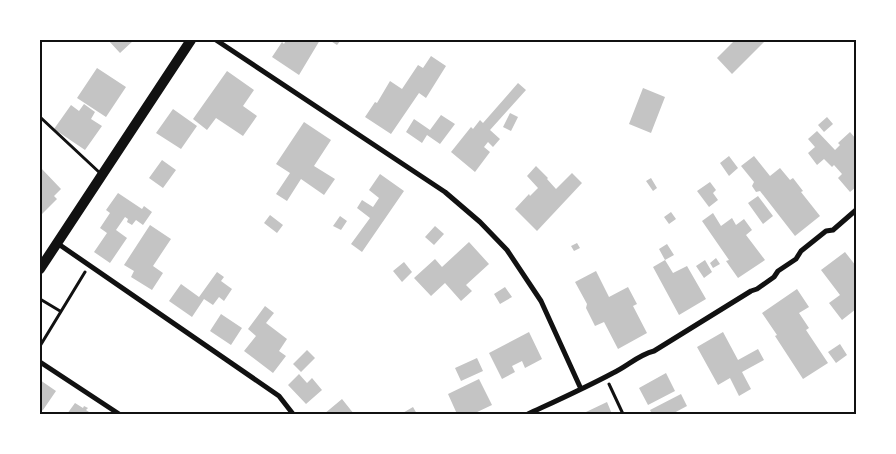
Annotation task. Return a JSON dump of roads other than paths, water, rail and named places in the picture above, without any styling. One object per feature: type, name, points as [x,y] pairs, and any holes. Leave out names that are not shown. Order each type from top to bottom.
[{"type":"main road","points":[[40,269],[191,40]]},
{"type":"street","points":[[216,40],[445,192],[480,222],[507,250],[541,301],[581,389]]},
{"type":"street","points":[[528,414],[627,366],[632,360],[654,351],[751,290],[764,284],[774,277],[778,271],[796,259],[801,251],[826,231],[833,230],[856,210]]},
{"type":"street","points":[[57,243],[279,396],[292,414]]},
{"type":"street","points":[[40,362],[118,414]]},
{"type":"lane","points":[[40,117],[102,175]]}]
